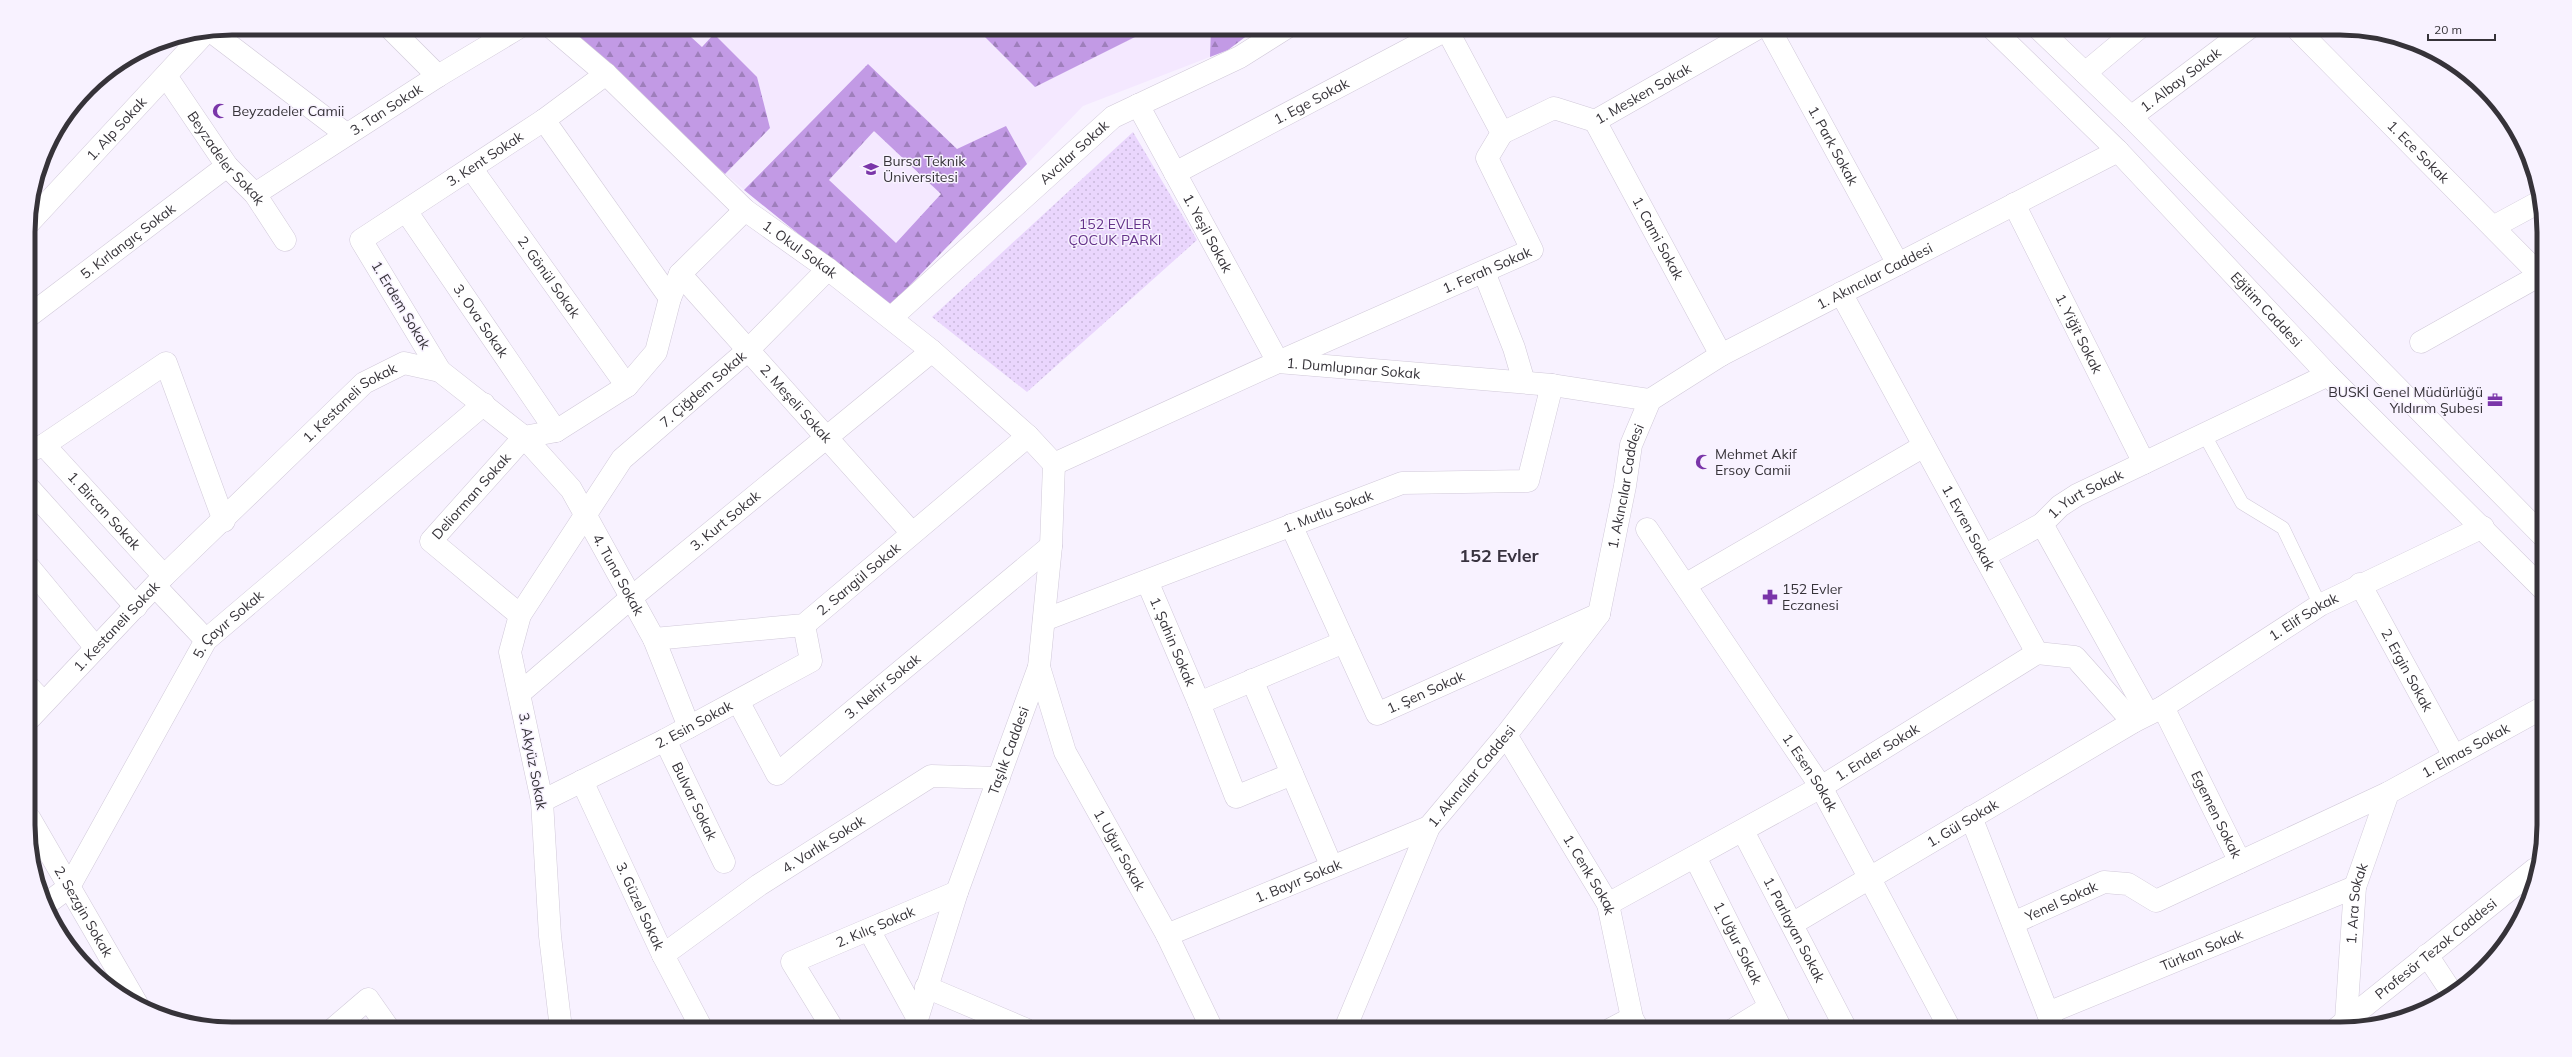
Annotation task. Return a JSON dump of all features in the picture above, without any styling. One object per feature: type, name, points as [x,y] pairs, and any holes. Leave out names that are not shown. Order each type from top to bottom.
[{"type":"street","points":[[216,35],[346,134]]},
{"type":"street","points":[[397,35],[438,76]]},
{"type":"street","name":"3. Tan Sokak","points":[[255,194],[346,134],[506,35]]},
{"type":"street","name":"1. Okul Sokak","points":[[560,35],[606,74],[745,210],[828,269],[932,351],[1028,436],[1054,464]]},
{"type":"street","name":"Avcılar Sokak","points":[[891,318],[1112,117],[1240,57],[1275,35]]},
{"type":"street","name":"1. Ege Sokak","points":[[1175,173],[1435,35]]},
{"type":"street","points":[[1449,35],[1502,133]]},
{"type":"street","name":"1. Mesken Sokak","points":[[1502,133],[1554,108],[1595,121],[1732,35]]},
{"type":"street","name":"1. Park Sokak","points":[[1773,35],[1898,264]]},
{"type":"street","name":"Eğitim Caddesi","points":[[1999,35],[2118,150],[2328,375],[2483,527],[2537,583]]},
{"type":"street","points":[[2045,35],[2131,117],[2537,530]]},
{"type":"street","points":[[2085,73],[2131,35]]},
{"type":"street","name":"1. Albay Sokak","points":[[2131,117],[2240,35]]},
{"type":"street","name":"1. Ece Sokak","points":[[2303,35],[2537,271]]},
{"type":"street","name":"1. Alp Sokak","points":[[36,216],[200,38]]},
{"type":"street","name":"3. Kent Sokak","points":[[361,240],[406,212],[544,120],[606,74]]},
{"type":"street","name":"Beyzadeler Sokak","points":[[166,76],[227,166],[255,194],[285,240]]},
{"type":"street","name":"1. Yeşil Sokak","points":[[1138,105],[1278,362]]},
{"type":"street","points":[[544,120],[670,298]]},
{"type":"street","name":"1. Cami Sokak","points":[[1595,121],[1721,355]]},
{"type":"street","name":"1. Ferah Sokak","points":[[1278,362],[1532,250],[1487,158],[1502,133]]},
{"type":"street","name":"1. Akıncılar Caddesi","points":[[1348,1022],[1429,827],[1506,735],[1598,614],[1625,486],[1630,445],[1650,400],[1721,355],[2118,150]]},
{"type":"street","name":"5. Kırlangıç Sokak","points":[[35,311],[227,166]]},
{"type":"street","name":"2. Gönül Sokak","points":[[471,168],[627,386]]},
{"type":"street","name":"1. Yiğit Sokak","points":[[2014,204],[2144,463]]},
{"type":"street","points":[[2493,227],[2535,205]]},
{"type":"street","points":[[524,437],[556,431],[627,386],[656,352],[670,298],[680,274],[745,210]]},
{"type":"street","name":"3. Ova Sokak","points":[[406,212],[556,431]]},
{"type":"street","name":"1. Erdem Sokak","points":[[361,240],[440,371]]},
{"type":"street","name":"7. Çiğdem Sokak","points":[[585,514],[622,458],[747,351],[828,269]]},
{"type":"street","points":[[1484,272],[1514,348],[1524,382]]},
{"type":"street","name":"2. Meşeli Sokak","points":[[680,274],[747,351],[912,533]]},
{"type":"street","points":[[2421,342],[2537,277]]},
{"type":"street","name":"1. Evren Sokak","points":[[1841,293],[2037,653]]},
{"type":"street","name":"3. Kurt Sokak","points":[[520,693],[632,597],[827,439],[932,351]]},
{"type":"street","name":"1. Dumlupınar Sokak","points":[[1054,464],[1278,362],[1524,382],[1650,400]]},
{"type":"street","points":[[37,448],[166,363],[224,521]]},
{"type":"street","name":"1. Kestaneli Sokak","points":[[35,701],[96,648],[159,581],[224,521],[364,383],[404,363],[440,371],[484,404],[524,437]]},
{"type":"street","name":"1. Yurt Sokak","points":[[2148,714],[2042,524],[2060,506],[2077,495],[2328,375]]},
{"type":"street","name":"1. Mutlu Sokak","points":[[1044,620],[1402,484],[1528,481],[1552,385]]},
{"type":"street","name":"5. Çayır Sokak","points":[[50,901],[69,887],[206,640],[484,404]]},
{"type":"street","name":"2. Sarıgül Sokak","points":[[654,639],[804,626],[1028,436]]},
{"type":"street","name":"4. Tuna Sokak","points":[[524,437],[571,489],[654,639],[689,727]]},
{"type":"street","name":"Deliorman Sokak","points":[[520,615],[431,541],[524,437]]},
{"type":"street","points":[[1685,585],[1924,446]]},
{"type":"street","name":"1. Bircan Sokak","points":[[37,448],[159,581],[206,640]]},
{"type":"street","name":"Taşlık Caddesi","points":[[916,1022],[926,987],[958,892],[1039,667],[1051,546],[1054,464]]},
{"type":"street","points":[[35,495],[136,607]]},
{"type":"street","name":"3. Akyüz Sokak","points":[[560,1022],[550,936],[542,801],[510,652],[520,615],[585,514]]},
{"type":"street","points":[[1984,556],[2042,524]]},
{"type":"street","name":"1. Şen Sokak","points":[[1291,525],[1377,714],[1598,614]]},
{"type":"street","name":"1. Elif Sokak","points":[[2148,714],[2320,605],[2360,584],[2483,527]]},
{"type":"street","name":"1. Esen Sokak","points":[[1647,530],[1821,787],[1946,1022]]},
{"type":"street","name":"3. Nehir Sokak","points":[[738,701],[777,774],[1051,546]]},
{"type":"street","points":[[35,574],[96,648]]},
{"type":"street","name":"1. Şahin Sokak","points":[[1147,581],[1199,703],[1236,796],[1292,774]]},
{"type":"street","name":"2. Ergin Sokak","points":[[2360,584],[2454,756]]},
{"type":"street","name":"2. Esin Sokak","points":[[542,801],[665,740],[811,661],[804,626]]},
{"type":"street","name":"1. Şahin Sokak","points":[[1199,703],[1344,642]]},
{"type":"street","points":[[2037,653],[2074,657],[2148,714]]},
{"type":"street","name":"1. Ender Sokak","points":[[1608,904],[1821,787],[2037,653]]},
{"type":"street","name":"1. Uğur Sokak","points":[[1039,667],[1065,752],[1167,935],[1209,1022]]},
{"type":"street","points":[[1252,680],[1331,865]]},
{"type":"street","name":"1. Elmas Sokak","points":[[2388,793],[2537,711]]},
{"type":"street","name":"1. Gül Sokak","points":[[1792,924],[1971,817],[2148,714]]},
{"type":"street","name":"Egemen Sokak","points":[[2148,714],[2240,862],[2388,793]]},
{"type":"street","name":"1. Cenk Sokak","points":[[1506,735],[1608,904],[1635,1022]]},
{"type":"street","name":"Bulvar Sokak","points":[[665,740],[724,862]]},
{"type":"street","name":"4. Varlık Sokak","points":[[663,955],[759,885],[931,776],[999,778]]},
{"type":"street","name":"3. Güzel Sokak","points":[[582,781],[663,955],[697,1022]]},
{"type":"street","name":"1. Ara Sokak","points":[[2341,1022],[2355,887],[2388,793]]},
{"type":"street","points":[[1971,817],[2051,1021]]},
{"type":"street","name":"1. Bayır Sokak","points":[[1167,935],[1331,865],[1429,827]]},
{"type":"street","name":"2. Sezgin Sokak","points":[[35,828],[131,994]]},
{"type":"street","name":"1. Parlayan Sokak","points":[[1743,831],[1842,1022]]},
{"type":"street","name":"1. Uğur Sokak","points":[[1695,857],[1777,1022]]},
{"type":"street","name":"Yenel Sokak","points":[[2013,923],[2104,882],[2128,884],[2156,901],[2240,862]]},
{"type":"street","name":"Profesör Tezok Caddesi","points":[[2343,1022],[2531,872]]},
{"type":"street","name":"Türkan Sokak","points":[[2051,1021],[2355,887]]},
{"type":"street","name":"2. Kılıç Sokak","points":[[829,1022],[792,962],[958,892]]},
{"type":"street","points":[[869,930],[915,1022]]},
{"type":"street","points":[[2427,955],[2449,989]]},
{"type":"street","points":[[926,987],[1008,1022]]},
{"type":"street","points":[[341,1022],[368,999],[384,1022]]},
{"type":"street","points":[[1745,1022],[1770,1007]]},
{"type":"lane","points":[[2204,434],[2242,503],[2283,528],[2320,605]]},
{"type":"shaded area","name":"Bursa Teknik Üniversitesi","points":[[573,35],[1248,35],[1228,50],[1083,106],[889,307],[725,174]]},
{"type":"green space","points":[[573,35],[689,35],[702,47],[713,35],[715,35],[757,77],[770,128],[725,174]]},
{"type":"green space","points":[[983,35],[1139,35],[1035,87]]},
{"type":"green space","points":[[1211,35],[1248,35],[1228,50],[1210,57]]},
{"type":"green space","points":[[868,64],[957,149],[1006,126],[1027,164],[889,307],[744,190]],"holes":[[[874,131],[941,194],[896,243],[829,180]]]},
{"type":"green space","name":"152 EVLER ÇOCUK PARKI","points":[[1133,132],[1197,240],[1027,392],[932,317]]},
{"type":"place","name":"Beyzadeler Camii","points":[[220,111]]},
{"type":"place","name":"Bursa Teknik Üniversitesi","points":[[871,169]]},
{"type":"place","name":"BUSKİ Genel Müdürlüğü Yıldırım Şubesi","points":[[2495,400]]},
{"type":"place","name":"Mehmet Akif Ersoy Camii","points":[[1703,462]]},
{"type":"place","name":"152 Evler Eczanesi","points":[[1770,597]]},
{"type":"district","name":"152 Evler","points":[[1499,556]]}]
